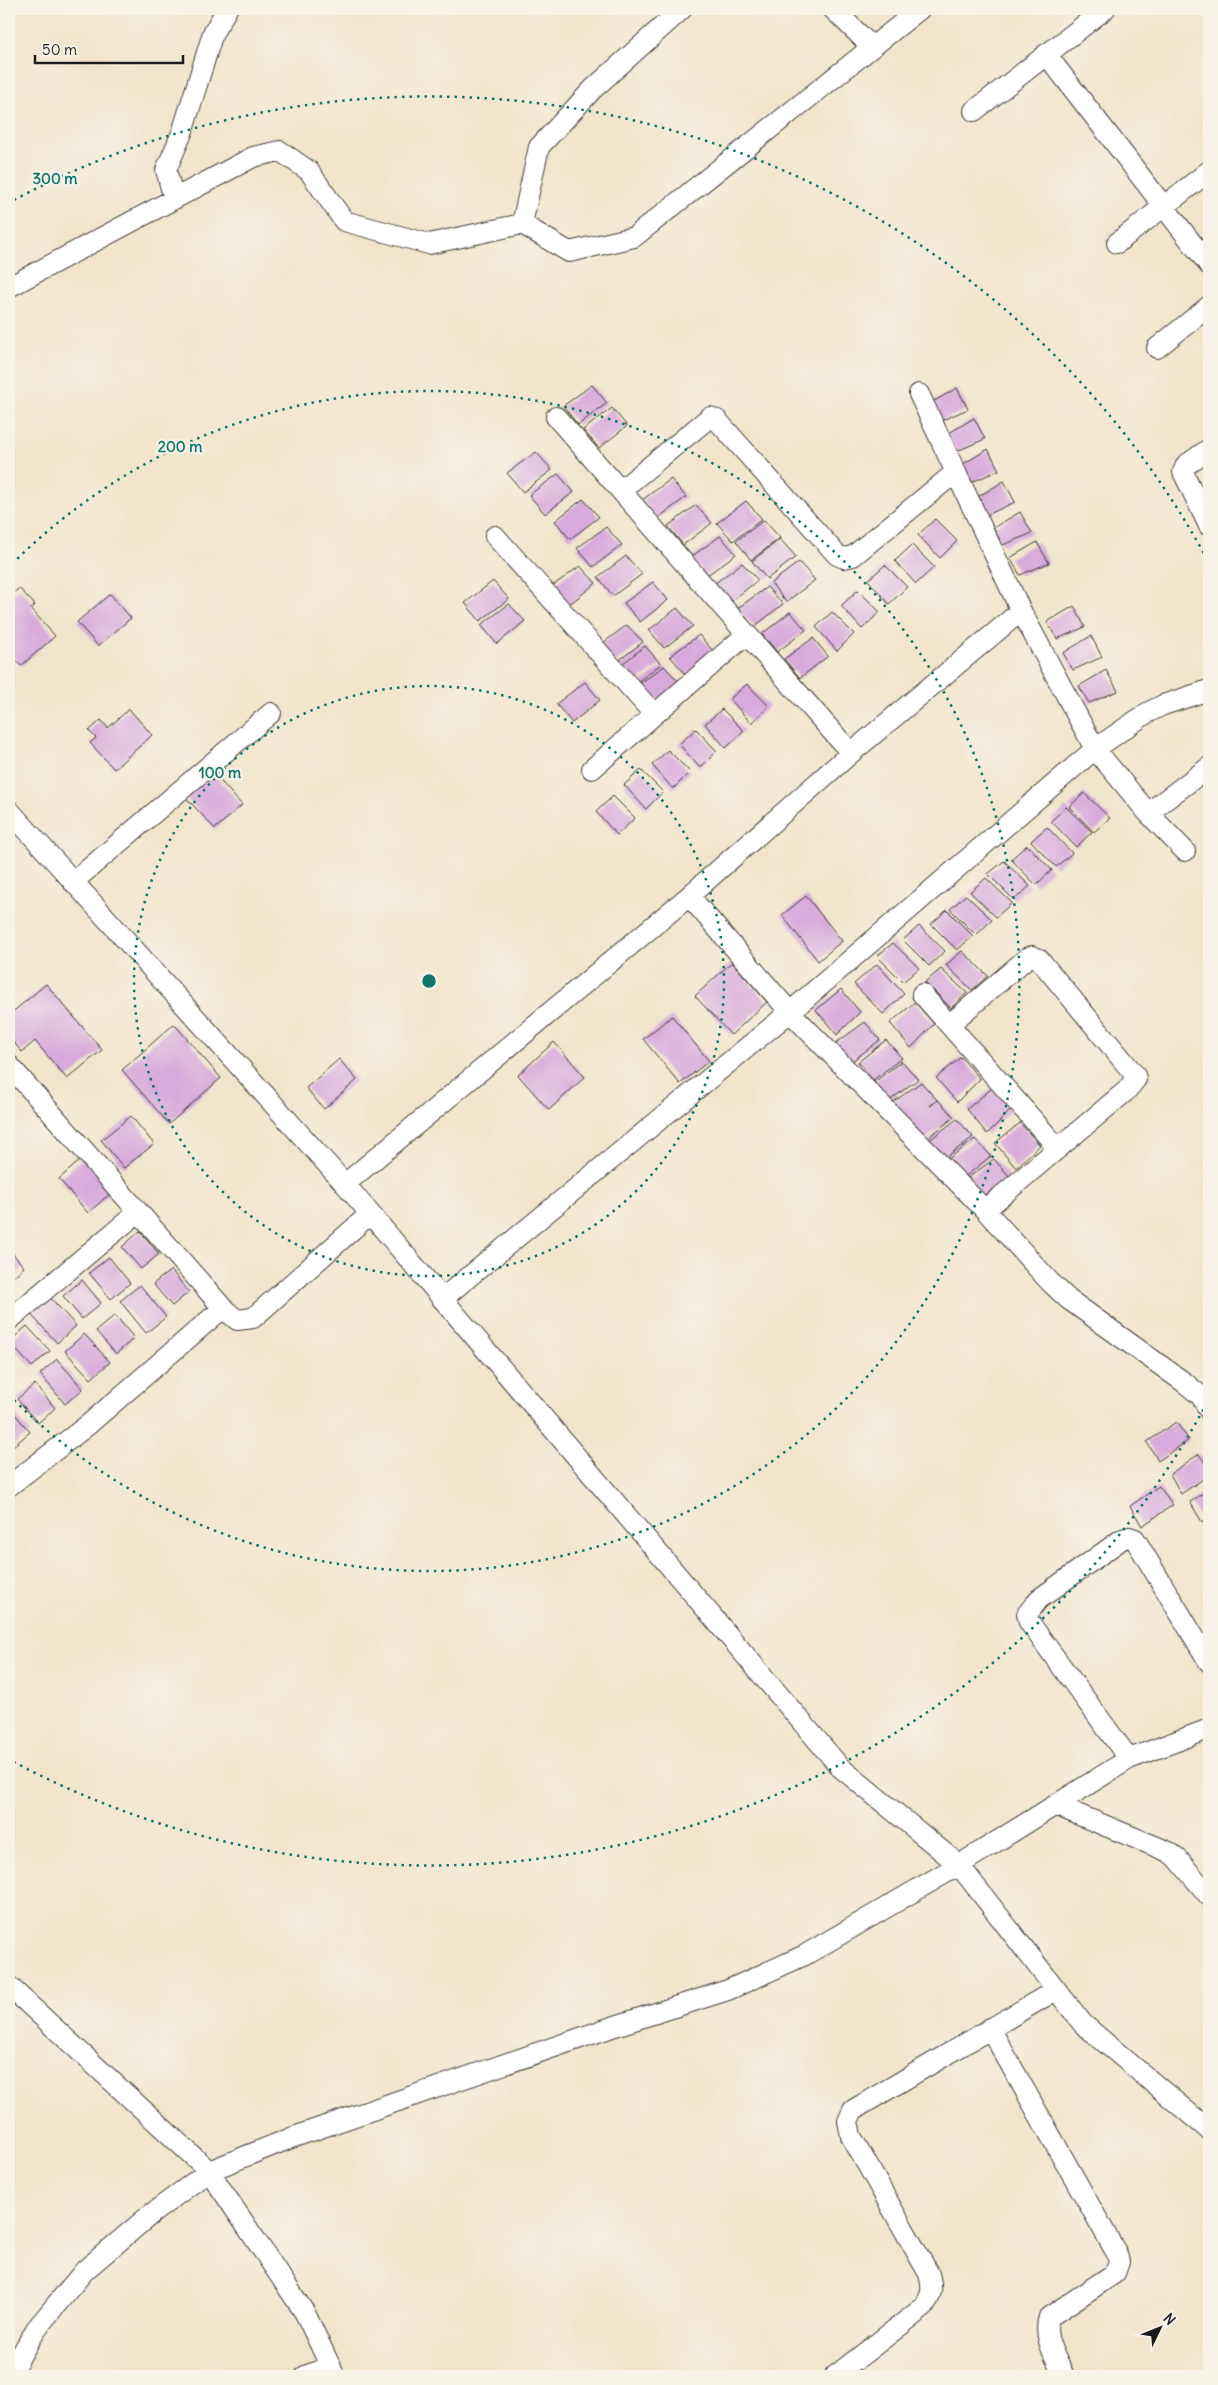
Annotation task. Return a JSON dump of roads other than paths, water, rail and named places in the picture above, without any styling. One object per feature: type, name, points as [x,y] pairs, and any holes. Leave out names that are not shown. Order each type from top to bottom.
[{"type":"street","points":[[174,199],[166,170],[182,133],[213,33],[227,9]]},
{"type":"street","points":[[522,224],[539,147],[593,89],[682,9]]},
{"type":"street","points":[[833,9],[872,47]]},
{"type":"street","points":[[9,287],[253,157],[280,151],[309,172],[344,221],[429,244],[522,224],[570,252],[634,237],[920,9]]},
{"type":"street","points":[[974,111],[1105,9]]},
{"type":"street","points":[[1046,54],[1209,265]]},
{"type":"street","points":[[1117,243],[1209,171]]},
{"type":"street","points":[[1157,348],[1209,306]]},
{"type":"street","points":[[919,394],[1021,611],[1095,749],[1148,813],[1185,851]]},
{"type":"street","points":[[556,417],[851,753]]},
{"type":"street","points":[[621,490],[710,417],[717,420],[837,555],[844,558],[853,556],[956,472]]},
{"type":"street","points":[[1209,449],[1186,465],[1184,472],[1209,526]]},
{"type":"street","points":[[495,536],[654,714]]},
{"type":"street","points":[[345,1184],[689,896],[851,753],[1021,611]]},
{"type":"street","points":[[592,769],[747,634]]},
{"type":"street","points":[[442,1299],[790,1012],[1095,749],[1147,713],[1163,705],[1209,690]]},
{"type":"street","points":[[73,882],[271,713]]},
{"type":"street","points":[[1148,813],[1209,767]]},
{"type":"street","points":[[9,810],[345,1184],[840,1767],[959,1865],[1083,2024],[1209,2130]]},
{"type":"street","points":[[689,896],[790,1012],[985,1210],[1068,1299],[1185,1383],[1201,1396],[1209,1410]]},
{"type":"street","points":[[950,1024],[1027,958],[1032,956],[1039,959],[1135,1075],[1136,1079],[1126,1091],[1057,1147],[985,1210]]},
{"type":"street","points":[[922,994],[1057,1147]]},
{"type":"street","points":[[9,1064],[137,1213],[223,1308],[237,1320],[253,1318],[370,1214]]},
{"type":"street","points":[[9,1320],[137,1213]]},
{"type":"street","points":[[9,1486],[89,1424],[223,1308]]},
{"type":"street","points":[[1129,1759],[1029,1622],[1027,1614],[1031,1608],[1046,1594],[1122,1539],[1129,1537],[1134,1539],[1209,1662]]},
{"type":"street","points":[[9,2376],[36,2329],[85,2270],[150,2215],[209,2171],[291,2138],[612,2027],[728,1990],[805,1955],[959,1865],[1129,1759],[1209,1729]]},
{"type":"street","points":[[1055,1805],[1169,1852],[1178,1859],[1209,1896]]},
{"type":"street","points":[[9,1986],[209,2171],[305,2313],[333,2371],[305,2376]]},
{"type":"street","points":[[835,2376],[924,2307],[931,2296],[933,2288],[929,2274],[851,2136],[848,2121],[853,2110],[1056,1990]]},
{"type":"street","points":[[990,2028],[1117,2254],[1119,2262],[1115,2273],[1049,2317],[1046,2326],[1047,2338],[1064,2376]]}]
